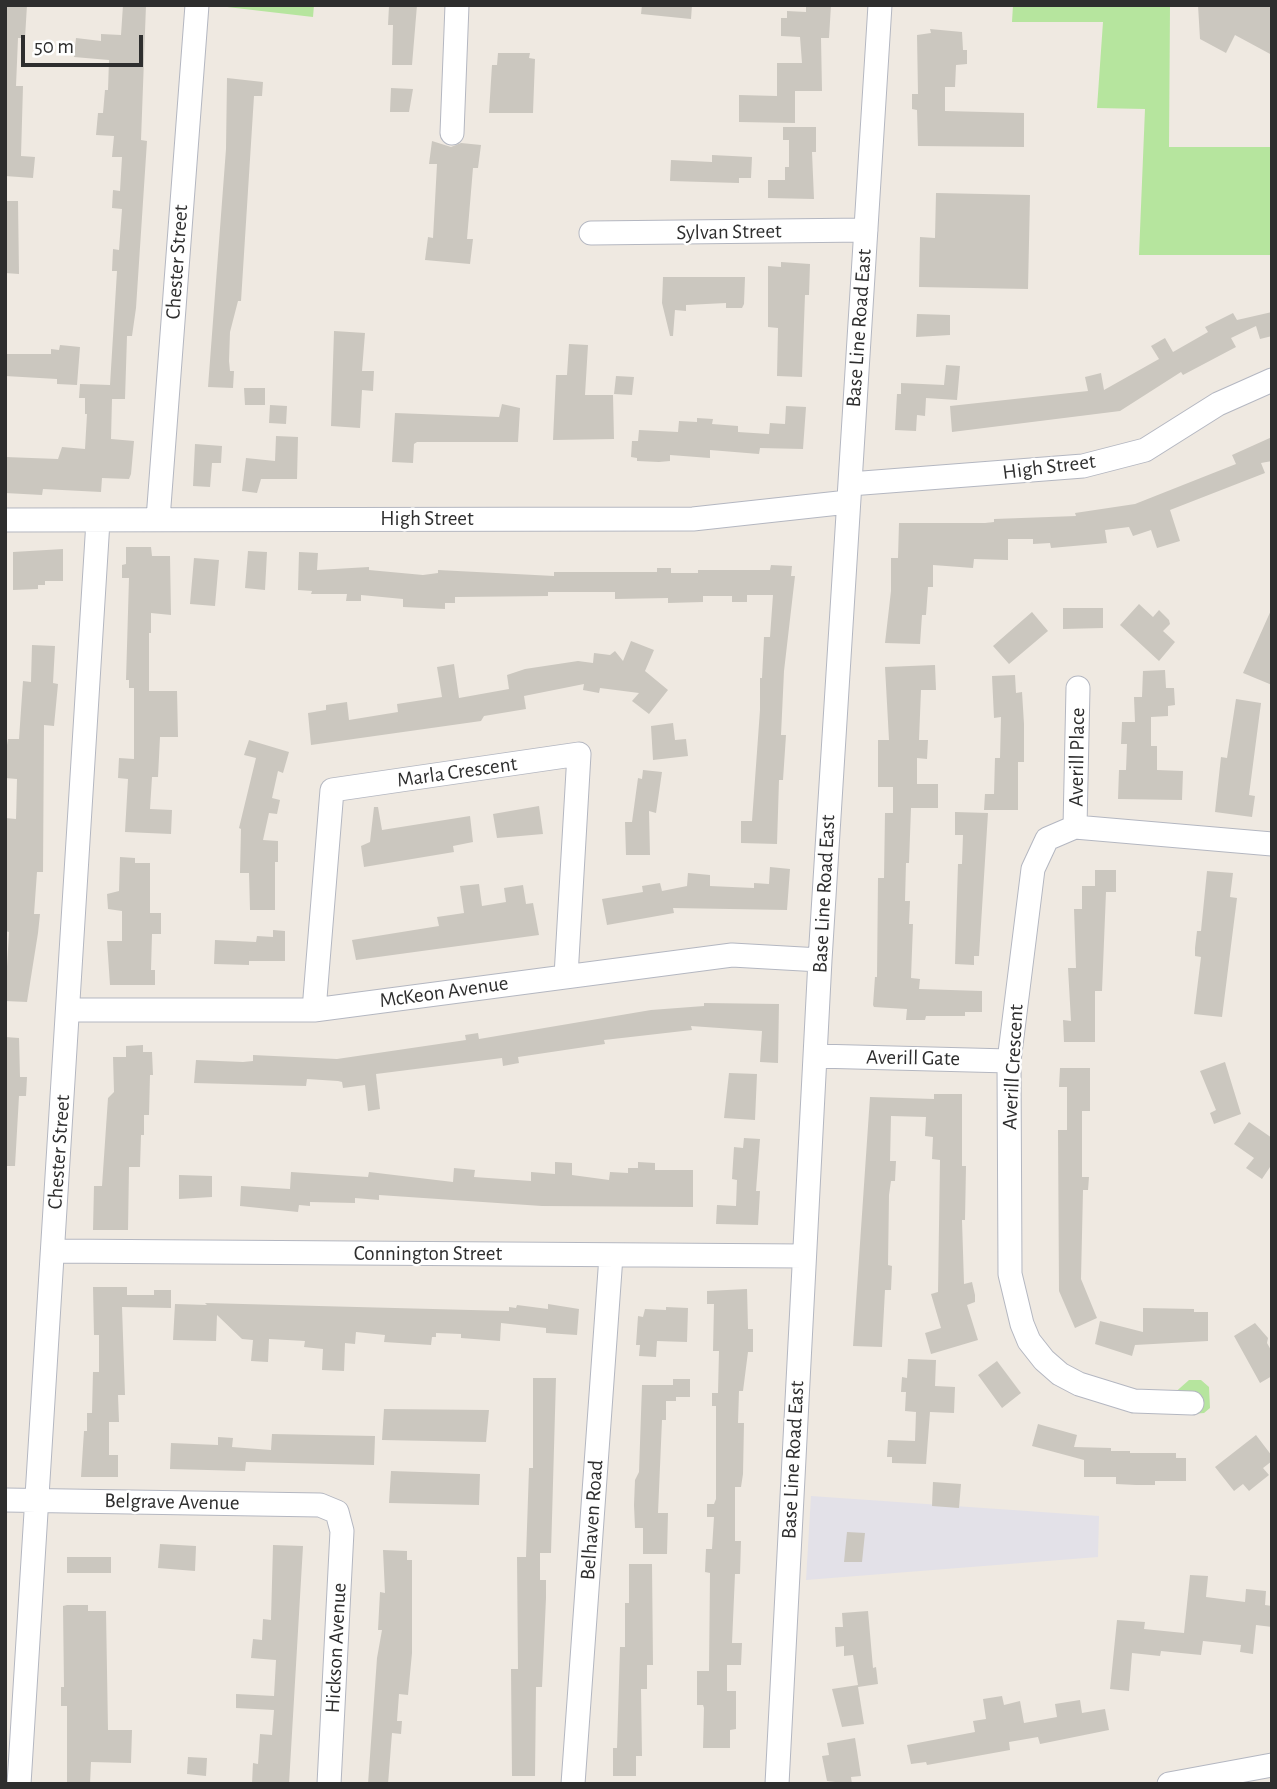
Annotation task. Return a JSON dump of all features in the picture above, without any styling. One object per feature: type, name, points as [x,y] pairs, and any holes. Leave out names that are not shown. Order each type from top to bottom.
[{"type":"street","name":"Chester Street","points":[[158,519],[197,5]]},
{"type":"street","points":[[452,133],[457,5]]},
{"type":"street","name":"Base Line Road East","points":[[777,1784],[820,960],[880,5]]},
{"type":"street","name":"Sylvan Street","points":[[591,233],[866,230]]},
{"type":"street","name":"High Street","points":[[5,520],[693,519],[849,493],[1083,466],[1145,450],[1218,404],[1272,380]]},
{"type":"street","name":"Chester Street","points":[[19,1784],[98,521]]},
{"type":"street","name":"Averill Place","points":[[1075,827],[1078,688]]},
{"type":"street","name":"Marla Crescent","points":[[314,1010],[332,790],[579,754],[566,976]]},
{"type":"street","points":[[1075,827],[1272,844]]},
{"type":"street","name":"Averill Crescent","points":[[1075,827],[1047,839],[1033,869],[1009,1061],[1010,1273],[1029,1341],[1060,1374],[1104,1394],[1134,1401],[1192,1403]]},
{"type":"street","name":"McKeon Avenue","points":[[68,1010],[314,1010],[732,955],[820,960]]},
{"type":"street","name":"Averill Gate","points":[[816,1056],[1009,1061]]},
{"type":"street","name":"Connington Street","points":[[53,1251],[804,1256]]},
{"type":"street","name":"Belhaven Road","points":[[573,1784],[611,1255]]},
{"type":"street","name":"Belgrave Avenue","points":[[5,1500],[320,1505],[337,1512]]},
{"type":"street","name":"Hickson Avenue","points":[[329,1784],[342,1531],[337,1512]]},
{"type":"street","points":[[1170,1784],[1272,1765]]},
{"type":"shaded area","points":[[811,1496],[1099,1516],[1098,1557],[806,1580]]},
{"type":"green space","points":[[314,5],[313,17],[227,7]]},
{"type":"green space","points":[[1013,5],[1170,5],[1169,147],[1272,147],[1272,255],[1139,255],[1145,109],[1097,108],[1103,22],[1012,22]]},
{"type":"green space","points":[[1189,1380],[1201,1380],[1209,1387],[1210,1408],[1204,1413],[1192,1414],[1171,1396]]},
{"type":"building","points":[[5,5],[27,5],[25,38],[18,38],[16,86],[23,86],[21,156],[35,157],[33,178],[5,176]]},
{"type":"building","points":[[123,5],[146,5],[141,140],[147,141],[136,308],[132,336],[127,336],[125,399],[112,399],[111,439],[134,441],[131,474],[129,479],[102,478],[101,492],[43,489],[42,495],[5,493],[5,457],[58,459],[62,447],[85,449],[87,414],[85,398],[79,398],[80,384],[110,385],[117,271],[112,271],[113,249],[119,250],[122,209],[112,208],[113,190],[120,191],[122,157],[112,157],[114,136],[96,135],[98,113],[103,113],[105,90],[108,90],[109,60],[74,57],[76,38],[101,41],[101,34],[121,35]]},
{"type":"building","points":[[417,5],[412,65],[392,65],[393,25],[388,25],[389,6]]},
{"type":"building","points":[[642,5],[692,5],[691,19],[641,14]]},
{"type":"building","points":[[806,5],[831,5],[829,38],[821,38],[822,91],[795,91],[795,123],[739,122],[739,95],[777,96],[777,63],[802,63],[800,37],[781,36],[781,18],[787,18],[787,11],[806,12]]},
{"type":"building","points":[[1198,5],[1272,5],[1272,55],[1235,35],[1226,53],[1200,39]]},
{"type":"building","points":[[930,29],[962,32],[963,50],[967,50],[967,64],[956,65],[955,87],[945,87],[945,111],[1024,113],[1024,147],[918,146],[917,110],[912,109],[912,94],[918,94],[917,35],[931,33]]},
{"type":"building","points":[[498,53],[530,53],[529,58],[535,59],[533,113],[489,113],[492,65],[497,65]]},
{"type":"building","points":[[227,78],[263,82],[262,96],[254,96],[241,301],[238,301],[230,332],[229,361],[230,371],[234,371],[233,388],[208,387],[226,149]]},
{"type":"building","points":[[391,88],[413,89],[409,112],[390,112]]},
{"type":"building","points":[[783,127],[816,127],[816,152],[812,152],[814,199],[768,198],[768,180],[785,180],[785,167],[789,167],[789,140],[783,140]]},
{"type":"building","points":[[432,141],[451,147],[461,143],[481,145],[478,168],[473,168],[467,239],[473,239],[470,264],[425,260],[428,237],[433,238],[437,164],[429,164]]},
{"type":"building","points":[[712,155],[752,157],[751,178],[739,178],[739,183],[670,181],[671,160],[712,162]]},
{"type":"building","points":[[936,193],[1030,195],[1028,289],[919,287],[920,237],[935,238]]},
{"type":"building","points":[[5,201],[18,201],[19,274],[5,273]]},
{"type":"building","points":[[781,262],[810,264],[809,295],[805,295],[802,377],[777,376],[778,328],[768,327],[768,266],[781,267]]},
{"type":"building","points":[[663,277],[745,277],[744,304],[742,308],[726,308],[726,303],[686,305],[686,311],[675,310],[673,336],[670,336],[662,303]]},
{"type":"building","points":[[1272,312],[1272,336],[1260,339],[1256,326],[1231,338],[1236,347],[1183,375],[1181,372],[1120,411],[952,432],[950,406],[1088,391],[1085,377],[1101,373],[1104,390],[1159,359],[1151,346],[1165,338],[1173,352],[1208,332],[1205,327],[1233,313],[1237,320]]},
{"type":"building","points":[[917,314],[950,315],[950,335],[916,337]]},
{"type":"building","points":[[334,331],[365,333],[362,371],[374,371],[373,391],[362,390],[360,428],[331,426]]},
{"type":"building","points":[[569,344],[588,345],[585,395],[613,395],[614,439],[553,440],[556,375],[567,375]]},
{"type":"building","points":[[60,345],[80,347],[77,385],[57,384],[57,379],[5,376],[5,354],[51,354],[51,349],[59,350]]},
{"type":"building","points":[[946,365],[960,366],[957,400],[926,398],[925,416],[917,415],[916,431],[895,430],[897,394],[901,394],[901,383],[944,385]]},
{"type":"building","points":[[616,376],[634,377],[632,395],[614,394]]},
{"type":"building","points":[[244,388],[265,388],[265,405],[245,405]]},
{"type":"building","points":[[502,404],[520,408],[518,442],[417,442],[414,444],[413,463],[392,462],[395,413],[499,417]]},
{"type":"building","points":[[270,405],[287,406],[286,424],[269,423]]},
{"type":"building","points":[[786,406],[806,407],[803,449],[760,448],[759,454],[710,450],[710,458],[670,455],[670,461],[659,462],[637,461],[637,458],[631,457],[632,441],[638,441],[639,430],[678,432],[679,421],[697,422],[697,418],[713,419],[712,424],[738,426],[738,432],[769,434],[770,423],[785,424]]},
{"type":"building","points":[[276,436],[298,437],[297,479],[261,479],[257,493],[242,491],[246,458],[275,461]]},
{"type":"building","points":[[1272,437],[1272,461],[1261,463],[1265,473],[1170,510],[1180,541],[1157,548],[1151,530],[1133,536],[1129,527],[1105,530],[1107,543],[1051,548],[1050,543],[1033,544],[1033,539],[1008,539],[1008,560],[974,559],[973,568],[933,565],[933,587],[928,587],[920,644],[885,643],[891,591],[891,558],[898,558],[899,523],[985,523],[994,522],[994,519],[1076,516],[1075,513],[1135,504],[1236,464],[1232,455]]},
{"type":"building","points":[[195,444],[222,446],[221,463],[212,463],[210,487],[193,486]]},
{"type":"building","points":[[126,547],[151,547],[152,556],[170,556],[171,615],[151,613],[149,691],[177,691],[178,737],[160,737],[158,777],[152,777],[150,809],[172,810],[171,834],[125,832],[128,779],[118,778],[119,758],[134,759],[134,688],[129,688],[129,680],[126,680],[129,578],[122,578],[122,565],[126,564]]},
{"type":"building","points":[[63,549],[63,581],[45,581],[45,585],[38,585],[38,589],[13,590],[13,552]]},
{"type":"building","points":[[248,551],[267,552],[265,590],[245,588]]},
{"type":"building","points":[[299,552],[318,553],[317,570],[369,567],[369,570],[423,575],[438,573],[438,570],[554,576],[554,572],[657,572],[657,568],[671,568],[671,573],[698,573],[698,570],[770,570],[771,565],[792,566],[791,576],[795,576],[784,671],[781,735],[786,735],[783,780],[779,780],[777,844],[741,843],[741,821],[752,821],[760,678],[764,637],[770,637],[773,595],[747,595],[747,602],[732,602],[732,596],[703,596],[703,602],[668,603],[668,598],[615,599],[615,592],[548,592],[548,596],[455,597],[455,603],[445,603],[445,609],[403,607],[403,599],[361,595],[361,601],[346,601],[347,594],[311,594],[312,591],[298,590]]},
{"type":"building","points":[[194,558],[219,560],[215,606],[190,604]]},
{"type":"building","points":[[1139,604],[1153,617],[1159,610],[1169,620],[1170,624],[1163,631],[1175,642],[1159,661],[1120,625]]},
{"type":"building","points":[[1063,608],[1103,608],[1103,628],[1063,629]]},
{"type":"building","points":[[1272,608],[1272,685],[1243,673]]},
{"type":"building","points":[[1032,612],[1048,631],[1009,664],[993,646]]},
{"type":"building","points":[[631,641],[654,650],[645,671],[668,690],[649,714],[632,701],[639,693],[600,688],[599,693],[583,690],[584,684],[524,696],[526,709],[484,716],[481,721],[311,745],[308,713],[326,710],[326,705],[347,702],[349,720],[398,712],[397,704],[442,697],[437,667],[454,664],[459,698],[509,689],[507,675],[525,669],[578,661],[593,663],[594,653],[610,655],[615,651],[623,661]]},
{"type":"building","points":[[32,645],[55,646],[53,683],[58,684],[54,726],[44,725],[43,872],[37,872],[34,914],[40,914],[27,1002],[5,1001],[9,932],[5,931],[5,818],[16,819],[17,779],[5,778],[5,757],[8,739],[19,739],[23,681],[31,682]]},
{"type":"building","points":[[935,665],[936,690],[921,690],[919,740],[928,740],[927,759],[917,758],[917,784],[938,784],[938,808],[911,808],[905,901],[910,901],[909,924],[913,924],[911,978],[920,979],[919,989],[982,991],[982,1012],[965,1012],[965,1016],[926,1016],[925,1020],[906,1020],[907,1009],[873,1005],[877,977],[878,878],[884,878],[885,813],[893,813],[893,787],[878,787],[878,740],[889,740],[885,667]]},
{"type":"building","points":[[1165,670],[1166,688],[1174,688],[1175,705],[1168,706],[1168,716],[1151,717],[1151,746],[1157,746],[1157,770],[1183,771],[1182,800],[1118,799],[1119,770],[1126,770],[1127,744],[1121,744],[1122,722],[1135,722],[1134,697],[1142,697],[1143,671]]},
{"type":"building","points":[[1015,675],[1016,693],[1022,692],[1024,724],[1024,762],[1018,762],[1018,810],[984,810],[985,794],[994,794],[995,758],[1000,758],[1001,717],[994,718],[992,676]]},
{"type":"building","points":[[1236,699],[1261,703],[1249,795],[1255,796],[1252,817],[1215,812],[1221,757],[1227,758]]},
{"type":"building","points":[[673,723],[675,740],[686,739],[688,756],[653,760],[651,726]]},
{"type":"building","points":[[249,740],[289,752],[283,773],[278,771],[272,798],[280,800],[277,814],[269,813],[263,840],[278,841],[275,910],[250,910],[249,873],[240,873],[239,828],[256,758],[244,755]]},
{"type":"building","points":[[643,770],[662,772],[656,813],[649,811],[650,855],[626,855],[625,822],[632,822],[638,778],[642,779]]},
{"type":"building","points":[[539,806],[543,834],[497,838],[493,814]]},
{"type":"building","points":[[374,807],[378,807],[382,830],[470,816],[473,842],[453,846],[454,852],[364,867],[361,846],[370,842]]},
{"type":"building","points":[[955,812],[988,813],[979,956],[974,956],[974,965],[955,964],[958,864],[962,864],[963,835],[955,835]]},
{"type":"building","points":[[120,857],[135,858],[135,863],[150,863],[150,913],[161,913],[161,934],[152,934],[151,970],[155,970],[155,985],[110,985],[107,941],[122,941],[122,911],[108,909],[107,894],[119,891]]},
{"type":"building","points":[[770,867],[790,869],[787,910],[673,908],[674,913],[607,925],[602,899],[643,892],[642,886],[660,883],[662,891],[687,886],[688,873],[710,875],[710,886],[754,888],[754,883],[769,884]]},
{"type":"building","points":[[1095,870],[1116,870],[1116,892],[1106,892],[1102,991],[1095,991],[1095,1042],[1064,1042],[1063,1020],[1071,1021],[1068,968],[1076,968],[1074,909],[1082,909],[1082,886],[1095,886]]},
{"type":"building","points":[[1207,871],[1233,873],[1230,897],[1237,898],[1222,1017],[1194,1014],[1201,957],[1195,956],[1195,948],[1197,931],[1201,931]]},
{"type":"building","points":[[479,884],[482,906],[506,902],[504,888],[523,885],[526,904],[533,903],[539,935],[356,960],[352,940],[439,926],[437,917],[464,913],[460,886]]},
{"type":"building","points":[[273,930],[285,931],[285,961],[249,961],[249,965],[214,964],[215,940],[256,942],[257,936],[273,937]]},
{"type":"building","points":[[704,1003],[779,1004],[778,1063],[760,1062],[762,1031],[691,1026],[692,1030],[604,1040],[605,1044],[518,1057],[519,1063],[503,1066],[502,1058],[376,1074],[380,1109],[368,1111],[365,1085],[343,1088],[342,1082],[338,1081],[307,1079],[306,1086],[194,1083],[196,1060],[243,1062],[253,1061],[253,1055],[337,1059],[466,1040],[465,1035],[478,1033],[479,1039],[651,1010],[704,1006]]},
{"type":"building","points":[[5,1037],[19,1038],[20,1077],[27,1077],[26,1096],[19,1096],[15,1166],[5,1166]]},
{"type":"building","points":[[143,1045],[143,1052],[152,1052],[153,1075],[150,1075],[149,1115],[144,1115],[144,1135],[141,1135],[140,1167],[129,1167],[128,1230],[93,1230],[94,1186],[102,1186],[108,1098],[114,1092],[113,1057],[126,1057],[126,1046]]},
{"type":"building","points":[[1225,1062],[1241,1114],[1214,1124],[1210,1113],[1216,1110],[1200,1071]]},
{"type":"building","points":[[1060,1068],[1090,1068],[1090,1111],[1082,1111],[1082,1177],[1089,1177],[1088,1190],[1083,1190],[1081,1279],[1097,1318],[1075,1328],[1059,1291],[1058,1130],[1067,1130],[1067,1087],[1059,1087]]},
{"type":"building","points":[[729,1073],[757,1074],[755,1120],[724,1118]]},
{"type":"building","points":[[934,1094],[962,1094],[962,1166],[966,1166],[965,1220],[962,1220],[964,1284],[972,1282],[975,1302],[967,1305],[978,1340],[931,1354],[925,1333],[941,1328],[931,1294],[938,1292],[940,1160],[932,1159],[933,1137],[925,1136],[926,1117],[891,1116],[890,1161],[896,1161],[895,1181],[891,1181],[889,1195],[888,1265],[892,1266],[891,1290],[885,1290],[882,1347],[853,1346],[870,1097],[934,1099]]},
{"type":"building","points":[[1249,1122],[1272,1138],[1272,1164],[1262,1179],[1246,1168],[1254,1158],[1234,1144]]},
{"type":"building","points":[[744,1138],[760,1139],[756,1191],[760,1191],[758,1225],[716,1224],[717,1205],[736,1206],[737,1180],[732,1179],[734,1147],[743,1148]]},
{"type":"building","points":[[555,1162],[572,1163],[572,1175],[609,1180],[610,1172],[628,1173],[628,1168],[638,1168],[638,1162],[655,1163],[655,1170],[693,1170],[693,1207],[542,1206],[379,1195],[379,1200],[355,1198],[355,1203],[310,1202],[310,1206],[299,1205],[298,1212],[240,1206],[241,1186],[290,1189],[291,1172],[368,1177],[369,1172],[453,1182],[454,1168],[475,1170],[474,1177],[531,1181],[531,1172],[555,1174]]},
{"type":"building","points":[[179,1175],[212,1176],[212,1197],[179,1199]]},
{"type":"building","points":[[93,1287],[127,1287],[127,1295],[154,1295],[154,1290],[171,1290],[171,1308],[122,1307],[125,1395],[118,1395],[119,1422],[109,1422],[109,1455],[118,1455],[118,1477],[81,1477],[87,1413],[92,1413],[93,1372],[99,1372],[99,1335],[94,1335]]},
{"type":"building","points":[[747,1289],[748,1329],[753,1329],[753,1352],[748,1352],[743,1391],[739,1391],[738,1423],[744,1423],[743,1474],[741,1487],[735,1487],[735,1541],[741,1541],[740,1574],[735,1574],[732,1643],[742,1643],[741,1665],[727,1665],[727,1691],[736,1691],[736,1729],[730,1730],[730,1748],[703,1748],[704,1708],[703,1705],[697,1705],[697,1671],[709,1671],[710,1573],[705,1572],[706,1549],[712,1549],[714,1517],[707,1517],[707,1504],[714,1504],[716,1499],[716,1406],[712,1406],[712,1393],[718,1393],[719,1351],[713,1351],[714,1304],[707,1304],[707,1291]]},
{"type":"building","points":[[205,1303],[509,1311],[509,1307],[516,1308],[517,1305],[548,1309],[548,1304],[579,1309],[577,1335],[546,1333],[546,1328],[501,1323],[500,1341],[461,1338],[461,1334],[436,1333],[436,1337],[432,1337],[431,1345],[384,1342],[385,1335],[356,1332],[355,1344],[345,1343],[344,1371],[322,1370],[323,1349],[304,1347],[305,1341],[269,1339],[268,1362],[251,1361],[253,1340],[242,1339],[217,1315],[216,1341],[173,1340],[175,1304],[207,1305]]},
{"type":"building","points":[[666,1307],[688,1308],[687,1342],[657,1341],[656,1357],[639,1356],[640,1345],[636,1345],[638,1316],[643,1317],[645,1309],[666,1310]]},
{"type":"building","points":[[1143,1308],[1194,1309],[1194,1312],[1208,1312],[1208,1341],[1135,1345],[1132,1356],[1095,1344],[1100,1321],[1143,1332]]},
{"type":"building","points":[[1255,1323],[1268,1338],[1267,1343],[1272,1352],[1272,1376],[1260,1383],[1234,1336]]},
{"type":"building","points":[[908,1359],[936,1360],[935,1386],[955,1387],[954,1413],[930,1412],[926,1464],[892,1463],[892,1457],[887,1457],[888,1440],[915,1441],[916,1412],[905,1411],[906,1392],[901,1392],[902,1377],[907,1378]]},
{"type":"building","points":[[997,1361],[1021,1393],[1002,1408],[978,1375]]},
{"type":"building","points":[[533,1378],[556,1378],[551,1553],[540,1553],[540,1580],[546,1580],[546,1598],[542,1687],[536,1687],[535,1776],[512,1776],[511,1669],[518,1669],[517,1557],[526,1557],[529,1468],[533,1468]]},
{"type":"building","points":[[673,1379],[690,1379],[690,1397],[676,1397],[676,1401],[666,1401],[666,1420],[662,1420],[658,1513],[668,1513],[667,1554],[643,1554],[643,1528],[635,1528],[634,1505],[635,1480],[639,1472],[642,1385],[673,1385]]},
{"type":"building","points":[[384,1409],[489,1410],[486,1442],[382,1440]]},
{"type":"building","points":[[1038,1424],[1077,1435],[1074,1447],[1111,1448],[1111,1451],[1130,1453],[1176,1453],[1176,1458],[1186,1458],[1186,1481],[1155,1481],[1155,1485],[1136,1485],[1116,1484],[1116,1477],[1084,1477],[1084,1460],[1032,1446]]},
{"type":"building","points":[[272,1434],[375,1436],[374,1465],[246,1462],[245,1471],[170,1469],[171,1443],[218,1445],[218,1437],[233,1438],[232,1447],[271,1450]]},
{"type":"building","points":[[1256,1435],[1272,1456],[1272,1461],[1263,1468],[1269,1475],[1249,1491],[1243,1484],[1234,1491],[1215,1467]]},
{"type":"building","points":[[391,1471],[480,1474],[479,1505],[389,1503]]},
{"type":"building","points":[[933,1482],[961,1484],[959,1508],[932,1506]]},
{"type":"building","points":[[847,1532],[865,1533],[862,1562],[844,1562]]},
{"type":"building","points":[[160,1544],[196,1546],[195,1571],[158,1568]]},
{"type":"building","points":[[273,1545],[303,1546],[289,1784],[252,1784],[253,1763],[258,1764],[260,1734],[272,1735],[274,1710],[236,1708],[236,1694],[274,1696],[276,1660],[251,1658],[253,1639],[262,1640],[263,1619],[271,1620]]},
{"type":"building","points":[[383,1550],[407,1551],[407,1560],[412,1560],[412,1653],[408,1695],[399,1694],[397,1721],[402,1721],[401,1734],[392,1733],[388,1784],[368,1784],[377,1658],[382,1630],[378,1630],[380,1592],[385,1593]]},
{"type":"building","points":[[67,1557],[111,1557],[111,1573],[67,1573]]},
{"type":"building","points":[[629,1564],[652,1564],[653,1665],[647,1665],[647,1689],[641,1689],[642,1756],[636,1756],[636,1776],[613,1776],[613,1748],[617,1748],[620,1647],[625,1647],[625,1603],[629,1603]]},
{"type":"building","points":[[1190,1575],[1208,1576],[1206,1597],[1245,1602],[1246,1589],[1266,1591],[1265,1605],[1272,1606],[1272,1627],[1256,1625],[1253,1654],[1240,1652],[1241,1645],[1203,1641],[1201,1655],[1161,1651],[1160,1656],[1132,1653],[1129,1691],[1110,1689],[1117,1620],[1145,1622],[1144,1629],[1184,1633]]},
{"type":"building","points":[[88,1605],[88,1611],[106,1611],[108,1730],[132,1730],[131,1763],[91,1762],[90,1784],[67,1784],[67,1706],[61,1706],[61,1687],[64,1687],[63,1606]]},
{"type":"building","points":[[868,1611],[873,1668],[876,1667],[878,1684],[858,1687],[864,1724],[842,1727],[832,1689],[858,1685],[853,1655],[844,1656],[844,1646],[836,1647],[835,1627],[843,1627],[842,1613]]},
{"type":"building","points":[[1002,1696],[1004,1705],[1020,1701],[1024,1723],[1057,1717],[1055,1704],[1080,1700],[1082,1713],[1105,1709],[1109,1730],[1040,1744],[1038,1737],[1009,1742],[1010,1750],[927,1765],[926,1762],[911,1764],[907,1745],[975,1732],[973,1721],[986,1719],[983,1699]]},
{"type":"building","points":[[855,1738],[861,1776],[851,1777],[852,1784],[827,1781],[822,1756],[829,1755],[827,1743]]},
{"type":"building","points":[[188,1757],[207,1758],[206,1776],[187,1774]]}]
